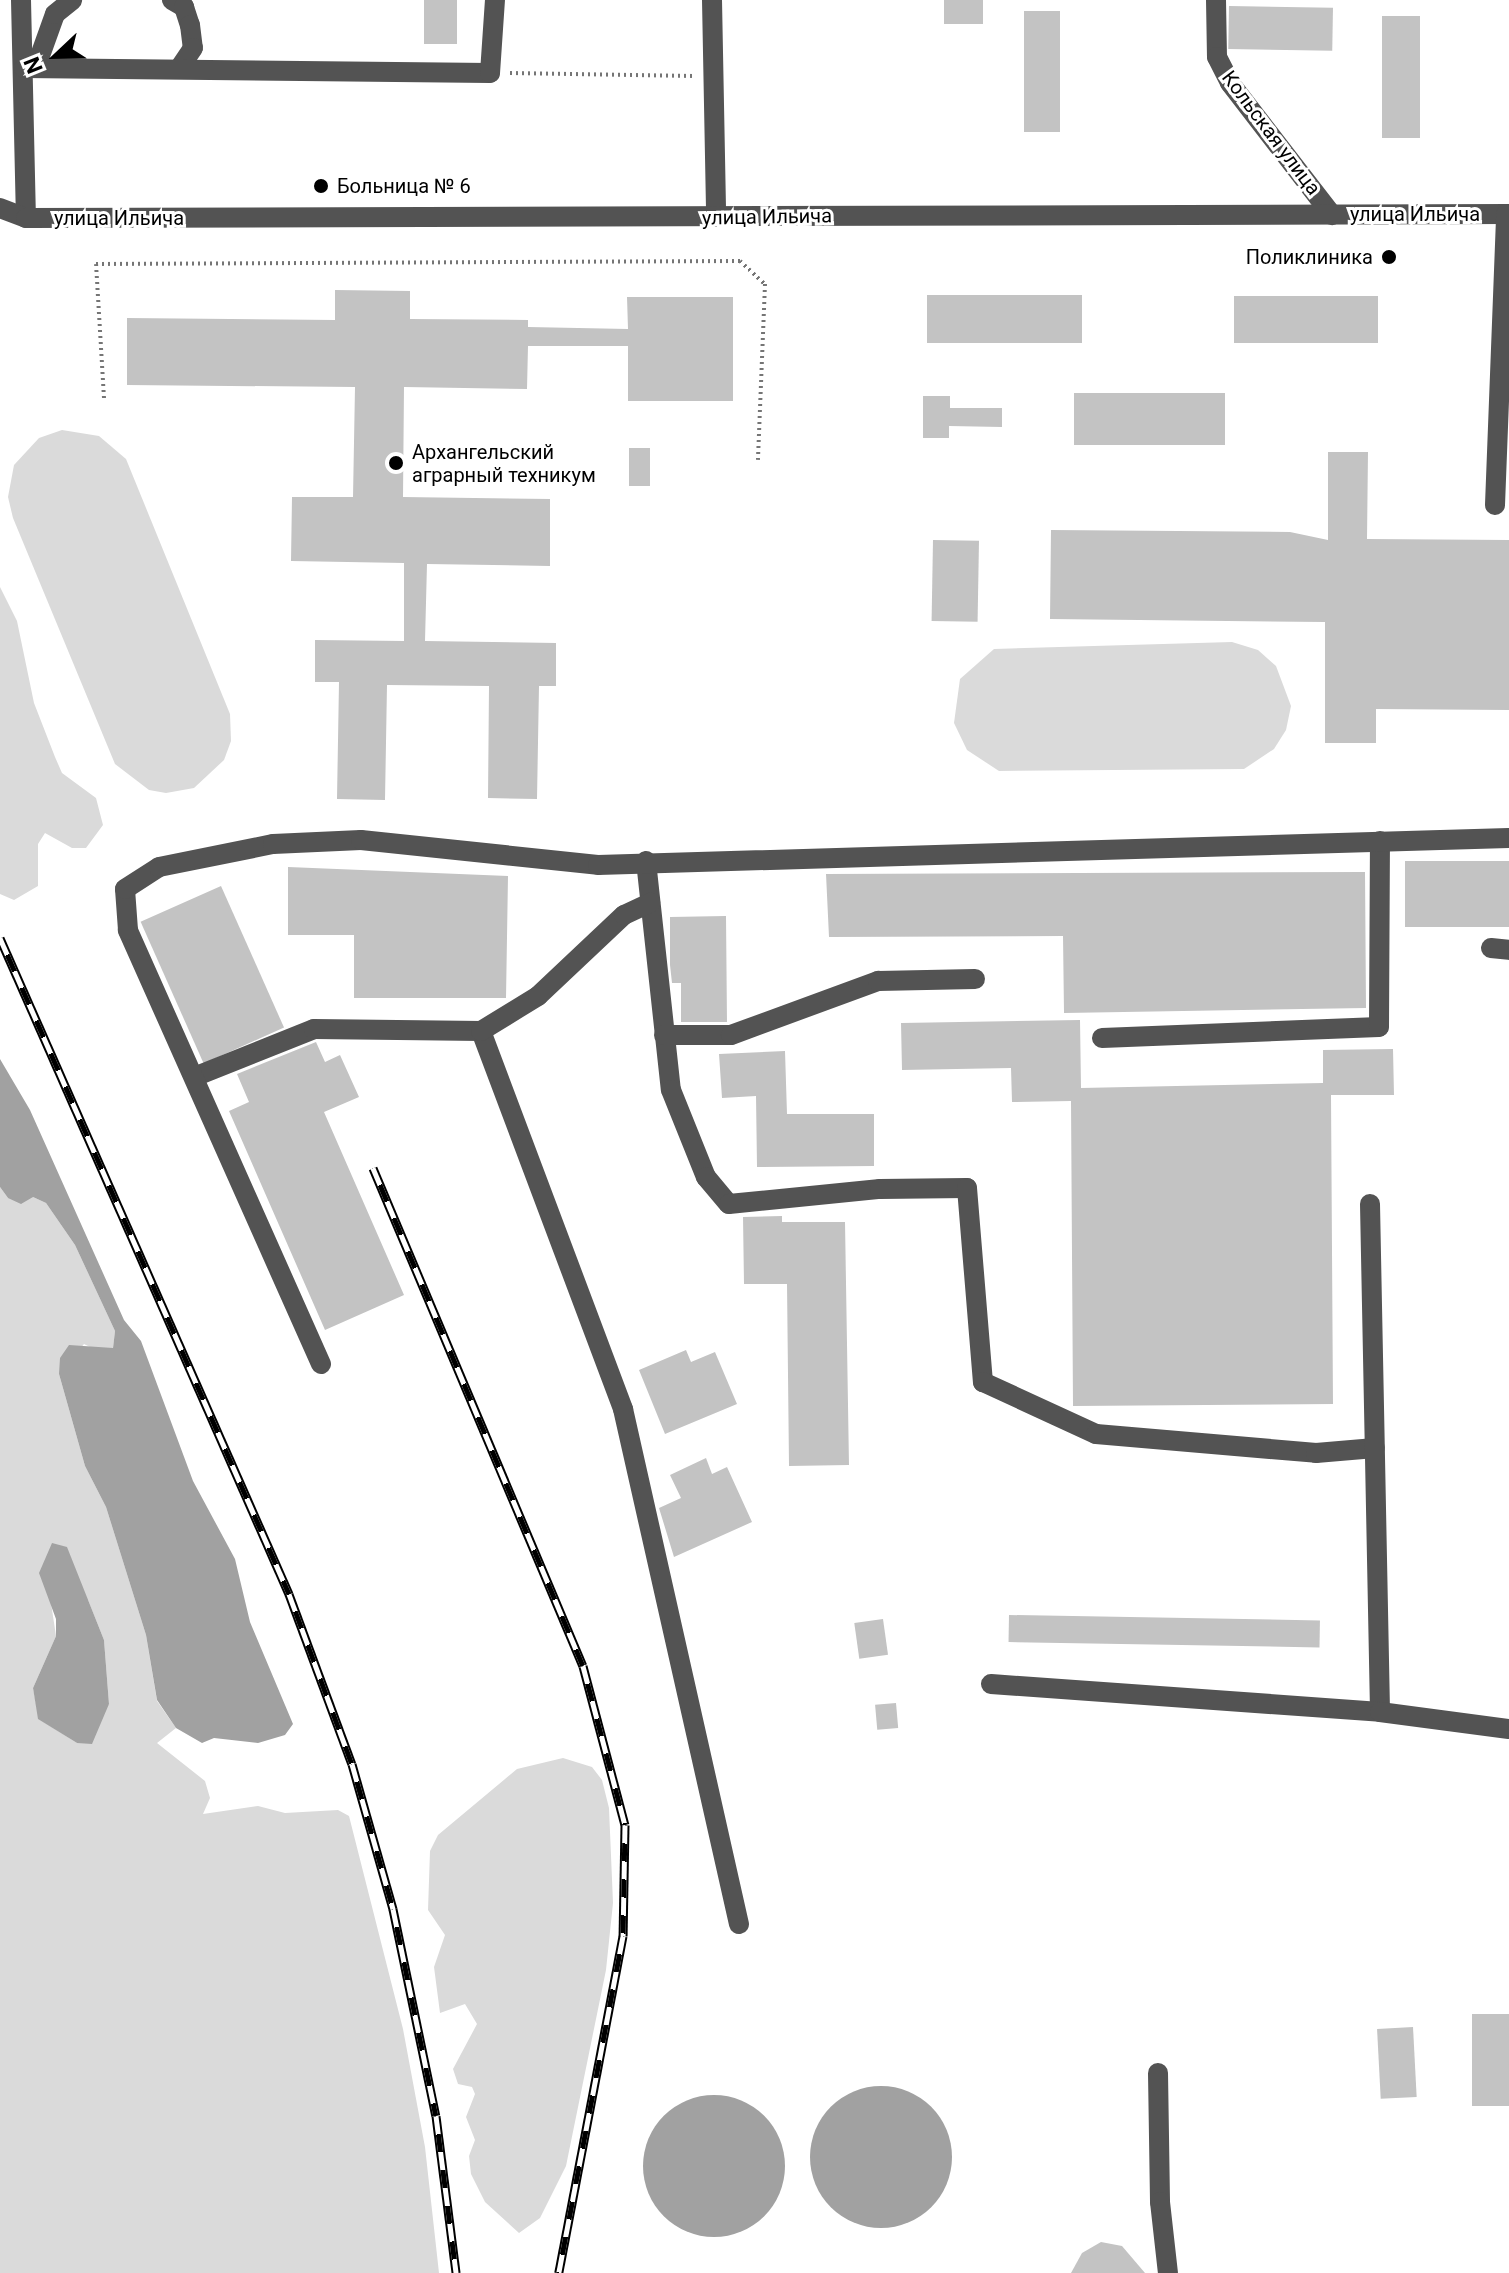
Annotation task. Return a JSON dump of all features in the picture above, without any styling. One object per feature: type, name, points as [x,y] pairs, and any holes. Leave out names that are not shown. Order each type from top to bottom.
[{"type":"street","points":[[0,208],[26,218],[30,68],[21,0]]},
{"type":"street","points":[[30,68],[55,14],[72,0]]},
{"type":"street","points":[[172,0],[184,7],[193,48],[179,69]]},
{"type":"street","points":[[30,68],[490,73],[495,0]]},
{"type":"street","points":[[712,0],[716,217]]},
{"type":"street","name":"Кольская улица","points":[[1216,0],[1217,57],[1230,83],[1332,215]]},
{"type":"street","points":[[1495,505],[1507,214]]},
{"type":"street","name":"улица Ильича","points":[[26,218],[1507,214]]},
{"type":"street","points":[[321,1364],[128,930],[125,889],[159,867],[273,844],[361,840],[598,865],[646,861],[1509,838]]},
{"type":"street","points":[[1102,1038],[1379,1027],[1380,841]]},
{"type":"street","points":[[646,861],[671,1090],[706,1177],[729,1204],[880,1189],[967,1188],[983,1382],[1096,1434],[1316,1453],[1375,1448]]},
{"type":"street","points":[[194,1077],[314,1029],[481,1031],[538,996],[624,915],[650,903]]},
{"type":"street","points":[[664,1035],[731,1035],[878,981],[975,979]]},
{"type":"street","points":[[481,1031],[623,1409],[739,1924]]},
{"type":"street","points":[[1370,1204],[1380,1712]]},
{"type":"street","points":[[991,1684],[1380,1712],[1509,1729]]},
{"type":"street","points":[[1158,2073],[1160,2202],[1168,2273]]},
{"type":"path","points":[[490,73],[712,77]]},
{"type":"path","points":[[104,398],[96,264],[740,261],[765,284],[758,460]]},
{"type":"shaded area","points":[[62,430],[99,436],[126,459],[230,714],[231,741],[224,760],[194,788],[166,793],[149,790],[115,764],[13,518],[8,497],[14,465],[39,438]]},
{"type":"shaded area","points":[[0,587],[17,621],[34,703],[55,757],[62,773],[96,798],[103,825],[86,848],[72,848],[45,833],[38,844],[38,886],[14,900],[0,894]]},
{"type":"shaded area","points":[[1232,642],[1258,650],[1276,666],[1291,706],[1286,730],[1274,749],[1244,769],[999,771],[967,750],[954,723],[960,679],[994,649]]},
{"type":"shaded area","points":[[0,1059],[30,1110],[124,1320],[141,1341],[193,1481],[235,1559],[250,1622],[293,1724],[285,1735],[258,1743],[214,1738],[202,1743],[176,1728],[157,1700],[146,1635],[106,1507],[85,1466],[59,1374],[60,1358],[69,1345],[113,1348],[115,1331],[75,1245],[46,1203],[33,1197],[21,1204],[8,1198],[0,1187]]},
{"type":"shaded area","points":[[0,1187],[8,1198],[33,1197],[46,1203],[75,1245],[115,1331],[113,1348],[98,1351],[84,1344],[59,1374],[85,1466],[106,1507],[146,1635],[157,1701],[176,1728],[157,1743],[205,1781],[210,1798],[203,1814],[258,1806],[285,1813],[338,1810],[349,1816],[403,2029],[425,2147],[439,2273],[0,2273]],"holes":[[[88,1600],[104,1640],[109,1704],[77,1743],[39,1719],[33,1688],[56,1636],[51,1603]]]},
{"type":"shaded area","points":[[52,1543],[67,1547],[104,1640],[109,1704],[92,1744],[77,1743],[38,1719],[33,1688],[56,1636],[56,1619],[39,1573]]},
{"type":"shaded area","points":[[563,1758],[592,1767],[602,1780],[609,1808],[613,1903],[606,1970],[566,2166],[540,2218],[519,2233],[485,2202],[471,2174],[469,2156],[475,2140],[466,2117],[475,2094],[472,2087],[458,2084],[453,2069],[477,2024],[465,2004],[440,2013],[434,1967],[445,1935],[428,1910],[430,1851],[438,1835],[517,1769]]},
{"type":"shaded area","points":[[881,2086],[908,2092],[931,2107],[946,2130],[952,2157],[946,2184],[931,2207],[908,2222],[881,2228],[854,2222],[831,2207],[816,2184],[810,2157],[816,2130],[831,2107],[854,2092]]},
{"type":"shaded area","points":[[714,2095],[741,2101],[764,2116],[779,2139],[785,2166],[779,2193],[764,2216],[741,2231],[714,2237],[687,2231],[664,2216],[649,2193],[643,2166],[649,2139],[664,2116],[687,2101]]},
{"type":"building","points":[[424,0],[457,0],[457,44],[424,44]]},
{"type":"building","points":[[944,0],[983,0],[983,24],[944,24]]},
{"type":"building","points":[[1229,6],[1333,8],[1332,51],[1228,49]]},
{"type":"building","points":[[1024,11],[1060,11],[1060,132],[1024,132]]},
{"type":"building","points":[[1382,16],[1420,16],[1420,138],[1382,138]]},
{"type":"building","points":[[335,290],[410,291],[410,319],[528,320],[528,327],[628,329],[627,297],[733,297],[733,401],[628,401],[628,346],[528,346],[527,389],[404,387],[403,497],[550,499],[550,566],[427,564],[425,641],[556,643],[556,686],[539,686],[537,799],[488,798],[489,686],[387,685],[385,800],[337,799],[339,682],[315,682],[315,640],[404,641],[404,563],[291,561],[292,497],[353,497],[355,387],[127,385],[127,318],[335,320]]},
{"type":"building","points":[[927,295],[1082,295],[1082,343],[927,343]]},
{"type":"building","points":[[1234,296],[1378,296],[1378,343],[1234,343]]},
{"type":"building","points":[[1074,393],[1225,393],[1225,445],[1074,445]]},
{"type":"building","points":[[923,396],[950,396],[950,408],[1002,408],[1002,427],[949,426],[949,438],[923,438]]},
{"type":"building","points":[[629,448],[650,448],[650,486],[629,486]]},
{"type":"building","points":[[1328,452],[1368,452],[1367,539],[1509,540],[1509,710],[1376,709],[1376,743],[1325,743],[1325,622],[1050,619],[1051,530],[1290,532],[1328,540]]},
{"type":"building","points":[[933,540],[979,541],[978,622],[932,621]]},
{"type":"building","points":[[1405,861],[1509,861],[1509,927],[1405,927]]},
{"type":"building","points":[[288,867],[508,876],[506,998],[354,998],[354,935],[288,935]]},
{"type":"building","points":[[1365,872],[1366,1008],[1064,1013],[1063,936],[829,937],[826,874]]},
{"type":"building","points":[[221,886],[284,1028],[204,1063],[141,922]]},
{"type":"building","points":[[726,916],[727,1022],[681,1022],[681,983],[672,983],[670,965],[670,917]]},
{"type":"building","points":[[1080,1020],[1081,1088],[1323,1083],[1323,1050],[1393,1049],[1394,1095],[1331,1095],[1333,1404],[1073,1406],[1071,1101],[1012,1102],[1011,1068],[902,1070],[901,1023]]},
{"type":"building","points":[[316,1042],[325,1062],[340,1055],[359,1097],[324,1112],[404,1295],[325,1330],[229,1111],[249,1102],[237,1074]]},
{"type":"building","points":[[785,1051],[787,1114],[874,1114],[874,1166],[757,1167],[756,1096],[722,1098],[719,1054]]},
{"type":"building","points":[[782,1216],[782,1222],[845,1222],[849,1465],[789,1466],[787,1284],[744,1284],[743,1217]]},
{"type":"building","points":[[686,1350],[691,1362],[715,1352],[737,1404],[665,1434],[639,1370]]},
{"type":"building","points":[[706,1458],[712,1474],[727,1467],[752,1522],[674,1557],[659,1508],[681,1498],[670,1475]]},
{"type":"building","points":[[1009,1615],[1320,1620],[1319,1647],[1009,1642]]},
{"type":"building","points":[[883,1619],[888,1655],[859,1659],[854,1623]]},
{"type":"building","points":[[896,1703],[898,1728],[877,1730],[875,1705]]},
{"type":"building","points":[[1472,2014],[1509,2014],[1509,2106],[1472,2106]]},
{"type":"building","points":[[1413,2027],[1417,2097],[1381,2099],[1377,2029]]},
{"type":"building","points":[[1101,2242],[1122,2246],[1145,2273],[1071,2273],[1082,2253]]},
{"type":"railway","points":[[0,938],[289,1594],[352,1764],[393,1909],[436,2116],[456,2273]]},
{"type":"railway","points":[[373,1168],[583,1666],[625,1825],[623,1936],[559,2273]]},
{"type":"place","name":"Больница № 6","points":[[321,186]]},
{"type":"place","name":"Поликлиника","points":[[1389,257]]},
{"type":"place","name":"Архангельский аграрный техникум","points":[[396,463]]}]
